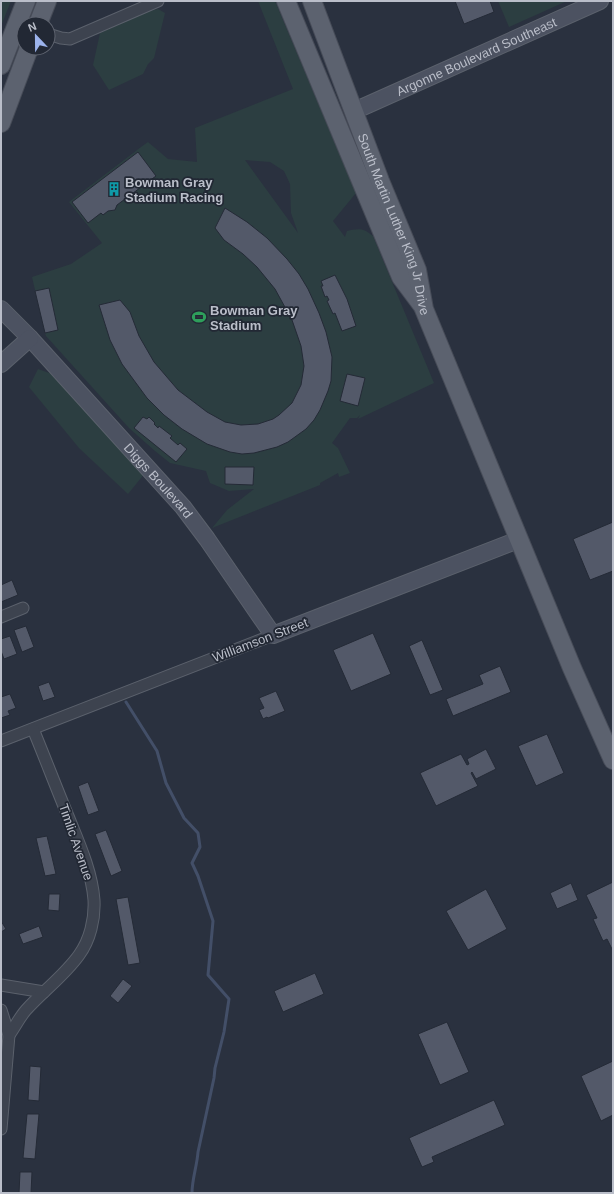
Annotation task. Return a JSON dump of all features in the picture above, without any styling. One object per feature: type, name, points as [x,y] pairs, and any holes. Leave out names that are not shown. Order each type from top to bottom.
[{"type":"main road","points":[[1,65],[26,1]]},
{"type":"main road","points":[[41,16],[47,1]]},
{"type":"main road","name":"South Martin Luther King Jr Drive","points":[[286,1],[401,277],[424,309]]},
{"type":"main road","name":"South Martin Luther King Jr Drive","points":[[312,1],[380,181],[417,270],[424,309]]},
{"type":"main road","points":[[302,40],[343,108],[350,112],[354,111]]},
{"type":"main road","points":[[1,123],[26,56]]},
{"type":"main road","points":[[424,309],[518,540],[581,690],[613,760]]},
{"type":"street","points":[[56,36],[70,39],[158,1]]},
{"type":"street","name":"Argonne Boulevard Southeast","points":[[354,111],[600,1]]},
{"type":"street","name":"Diggs Boulevard","points":[[1,309],[30,338],[183,507],[274,635]]},
{"type":"street","points":[[1,364],[30,338]]},
{"type":"street","name":"Williamson Street","points":[[1,742],[518,540]]},
{"type":"street","points":[[1,617],[23,608]]},
{"type":"street","name":"Timlic Avenue","points":[[1,1129],[10,1035],[18,1020],[26,1010],[64,972],[78,955],[90,932],[93,918],[94,901],[89,877],[74,833],[33,729]]},
{"type":"street","points":[[1,985],[44,992]]},
{"type":"street","name":"Timlic Avenue","points":[[1,1010],[10,1035]]},
{"type":"shaded area","points":[[1,1],[11,1],[1,26]]},
{"type":"shaded area","name":"Bowman Gray Stadium","points":[[258,1],[275,1],[356,193],[333,221],[345,237],[347,231],[354,229],[367,231],[373,236],[434,383],[358,419],[360,415],[357,418],[350,418],[332,443],[338,448],[350,473],[339,477],[338,473],[320,483],[320,485],[212,528],[227,510],[254,489],[229,491],[210,483],[206,471],[170,463],[129,428],[46,336],[32,277],[71,264],[102,243],[69,202],[141,147],[148,142],[168,159],[197,162],[195,128],[293,89]],"holes":[[[245,160],[270,162],[284,171],[290,184],[291,213],[298,233]]]},
{"type":"shaded area","points":[[498,1],[567,1],[509,27]]},
{"type":"shaded area","points":[[158,9],[165,13],[154,58],[148,64],[143,74],[109,90],[93,65],[100,33],[150,11]]},
{"type":"shaded area","points":[[38,369],[52,374],[145,473],[128,494],[79,448],[29,387]]},
{"type":"building","points":[[455,1],[490,1],[494,12],[464,24]]},
{"type":"building","name":"Bowman Gray Stadium Racing","points":[[138,152],[156,176],[117,205],[115,210],[108,211],[103,215],[101,213],[88,223],[72,202]]},
{"type":"building","points":[[225,208],[247,222],[267,238],[299,274],[319,313],[326,332],[332,357],[331,381],[320,410],[314,420],[306,429],[288,442],[277,447],[254,453],[242,454],[230,452],[207,444],[182,429],[164,415],[147,398],[122,364],[110,340],[99,305],[120,300],[130,312],[139,336],[154,362],[178,390],[207,412],[225,422],[241,425],[258,424],[273,419],[279,415],[292,403],[301,385],[304,366],[301,346],[292,320],[275,289],[257,267],[224,240],[215,228]]},
{"type":"building","points":[[335,275],[347,299],[356,326],[342,331],[335,313],[333,314],[327,301],[329,300],[327,296],[325,297],[321,286],[323,286],[321,281]]},
{"type":"building","points":[[49,288],[58,330],[45,333],[35,291]]},
{"type":"building","points":[[347,374],[365,378],[358,406],[340,401]]},
{"type":"building","points":[[143,417],[147,419],[149,417],[158,428],[159,426],[172,436],[170,438],[178,445],[180,443],[187,449],[176,462],[134,428]]},
{"type":"building","points":[[225,467],[254,467],[253,485],[225,484]]},
{"type":"building","points":[[613,522],[613,571],[590,580],[573,539]]},
{"type":"building","points":[[12,580],[18,595],[1,602],[1,585]]},
{"type":"building","points":[[26,626],[34,647],[22,652],[14,630]]},
{"type":"building","points":[[373,633],[391,674],[351,691],[333,650]]},
{"type":"building","points":[[10,636],[17,654],[4,659],[1,651],[1,639]]},
{"type":"building","points":[[422,640],[443,690],[430,695],[409,646]]},
{"type":"building","points":[[500,666],[511,692],[453,716],[446,699],[483,684],[479,675]]},
{"type":"building","points":[[49,682],[55,697],[43,701],[38,686]]},
{"type":"building","points":[[276,691],[285,711],[263,719],[259,710],[264,708],[259,698]]},
{"type":"building","points":[[10,694],[16,708],[8,711],[10,715],[1,718],[1,697]]},
{"type":"building","points":[[547,734],[564,773],[536,786],[518,746]]},
{"type":"building","points":[[486,749],[496,769],[476,779],[472,772],[471,773],[478,786],[436,806],[420,773],[461,754],[467,765],[469,764],[467,759]]},
{"type":"building","points":[[88,782],[99,811],[88,815],[78,786]]},
{"type":"building","points":[[106,830],[122,871],[111,876],[95,834]]},
{"type":"building","points":[[47,836],[56,874],[45,876],[36,838]]},
{"type":"building","points":[[613,882],[613,951],[607,939],[603,941],[593,919],[597,918],[586,895]]},
{"type":"building","points":[[571,883],[578,900],[557,909],[550,893]]},
{"type":"building","points":[[486,889],[507,929],[468,950],[446,911]]},
{"type":"building","points":[[49,894],[60,894],[59,911],[48,910]]},
{"type":"building","points":[[128,897],[140,963],[128,965],[116,899]]},
{"type":"building","points":[[1,921],[6,929],[1,932]]},
{"type":"building","points":[[39,926],[43,937],[23,944],[19,934]]},
{"type":"building","points":[[315,973],[324,994],[283,1012],[274,991]]},
{"type":"building","points":[[123,979],[132,986],[118,1003],[110,996]]},
{"type":"building","points":[[447,1022],[469,1072],[440,1085],[418,1034]]},
{"type":"building","points":[[613,1061],[613,1115],[601,1121],[581,1076]]},
{"type":"building","points":[[30,1066],[41,1067],[39,1101],[28,1100]]},
{"type":"building","points":[[494,1100],[505,1125],[432,1157],[434,1162],[422,1167],[409,1138]]},
{"type":"building","points":[[27,1114],[39,1114],[35,1159],[23,1158]]},
{"type":"building","points":[[20,1172],[32,1172],[31,1193],[19,1193]]},
{"type":"waterway","points":[[126,702],[157,751],[166,783],[184,818],[198,833],[200,847],[192,863],[198,876],[213,921],[208,975],[229,999],[224,1032],[198,1152],[192,1193]]},
{"type":"place","name":"Bowman Gray Stadium Racing","points":[[114,189]]},
{"type":"place","name":"Bowman Gray Stadium","points":[[199,317]]}]
